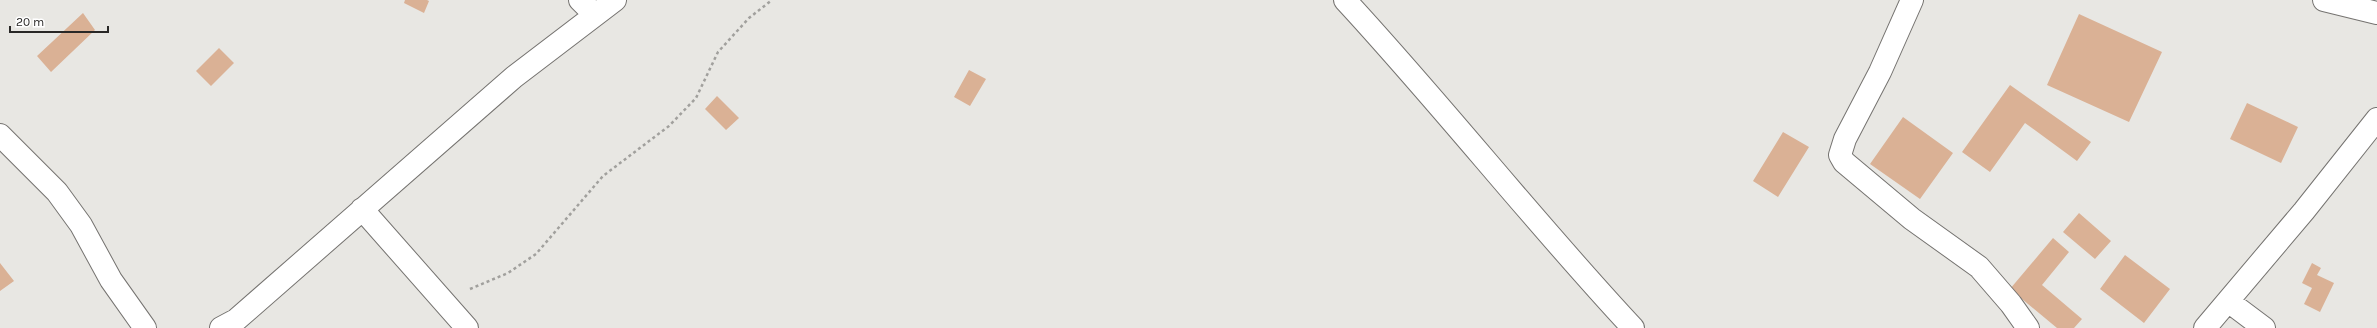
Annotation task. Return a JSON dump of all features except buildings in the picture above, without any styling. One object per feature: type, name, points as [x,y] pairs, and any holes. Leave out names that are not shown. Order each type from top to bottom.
[{"type":"street","points":[[221,328],[236,320],[514,77],[587,7],[615,0]]},
{"type":"street","points":[[1345,0],[1416,77],[1571,261],[1633,328]]},
{"type":"street","points":[[1912,0],[1880,72],[1845,139],[1840,155],[1849,166],[1912,219],[1979,267],[2011,304],[2028,328]]},
{"type":"street","points":[[2324,0],[2377,12]]},
{"type":"street","points":[[2205,328],[2304,211],[2377,119]]},
{"type":"street","points":[[0,135],[57,192],[81,225],[111,280],[145,328]]},
{"type":"street","points":[[362,209],[467,328]]},
{"type":"street","points":[[2228,301],[2264,328]]},
{"type":"path","points":[[442,301],[508,273],[536,254],[603,176],[669,126],[696,98],[718,52],[749,18],[772,0]]}]
